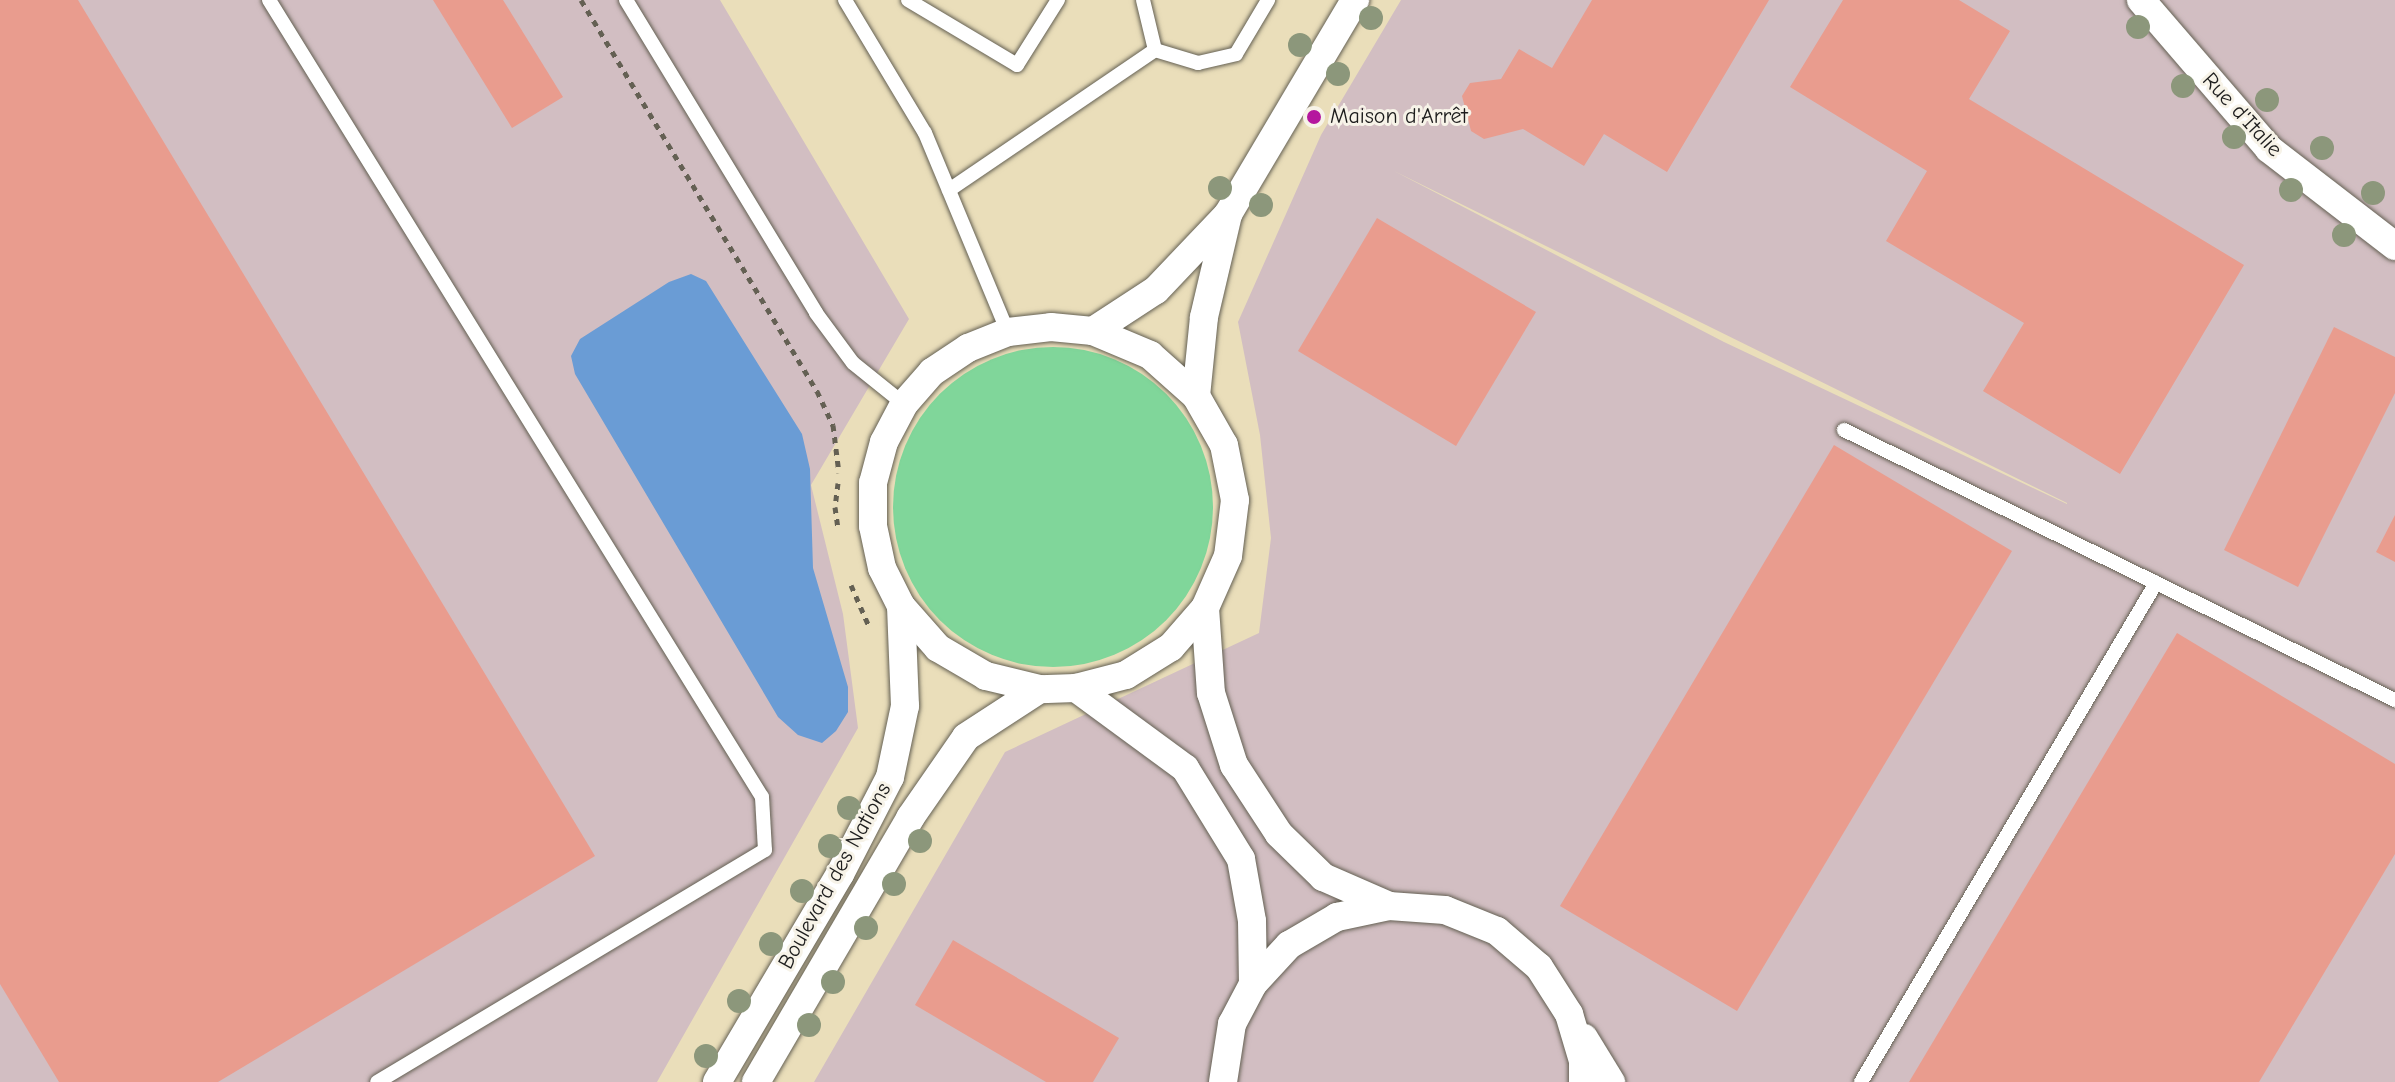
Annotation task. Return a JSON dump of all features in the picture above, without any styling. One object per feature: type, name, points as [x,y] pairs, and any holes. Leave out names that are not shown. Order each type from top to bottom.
[{"type":"street","points":[[1093,331],[1156,290],[1228,214],[1355,0]]},
{"type":"street","name":"Rue d'Italie","points":[[2141,0],[2269,149],[2395,246]]},
{"type":"street","points":[[1196,396],[1204,317],[1228,214]]},
{"type":"street","points":[[1051,327],[1093,331],[1150,355],[1196,396],[1224,445],[1235,500],[1228,556],[1205,608],[1171,647],[1126,675],[1076,688],[1040,689],[986,676],[938,648],[901,606],[882,568],[873,526],[873,483],[884,442],[904,404],[944,364],[968,348],[1008,332],[1051,327]]},
{"type":"street","name":"Boulevard des Nations","points":[[717,1082],[840,874],[890,777],[905,706],[901,606]]},
{"type":"street","points":[[1205,608],[1211,693],[1234,765],[1279,834],[1323,877],[1389,906]]},
{"type":"street","points":[[1076,688],[1185,768],[1241,859],[1252,921],[1253,984]]},
{"type":"street","name":"Boulevard des Nations","points":[[756,1082],[910,818],[966,737],[1040,689]]},
{"type":"street","points":[[1223,1082],[1232,1024],[1253,984],[1289,945],[1337,917],[1389,906],[1445,910],[1497,931],[1539,967],[1611,1082]]},
{"type":"street","points":[[1569,1014],[1583,1061],[1583,1082]]},
{"type":"lane","points":[[269,0],[762,797],[765,850],[377,1082]]},
{"type":"lane","points":[[626,0],[816,313],[853,363],[904,404]]},
{"type":"lane","points":[[845,0],[925,133],[1008,332]]},
{"type":"lane","points":[[908,0],[1017,65],[1058,0]]},
{"type":"lane","points":[[1143,0],[1155,50]]},
{"type":"lane","points":[[1155,50],[1198,63],[1236,54],[1268,0]]},
{"type":"lane","points":[[949,190],[1155,50]]},
{"type":"lane","points":[[1844,430],[2395,700]]},
{"type":"lane","points":[[1861,1082],[2156,583]]},
{"type":"path","points":[[581,0],[817,391],[833,425],[841,464],[835,507],[840,538]]},
{"type":"path","points":[[849,575],[875,638]]},
{"type":"shaded area","points":[[0,0],[720,0],[909,319],[811,485],[843,614],[858,728],[657,1082],[0,1082]]},
{"type":"shaded area","points":[[1401,0],[2395,0],[2395,1082],[814,1082],[1005,752],[1259,633],[1271,538],[1260,435],[1238,322],[1321,135]],"holes":[[[1394,171],[2067,503],[1724,342]]]},
{"type":"green space","points":[[1037,347],[1069,347],[1100,354],[1129,366],[1155,383],[1177,405],[1194,431],[1206,460],[1213,507],[1206,554],[1194,583],[1177,609],[1155,631],[1129,648],[1100,660],[1069,667],[1037,667],[1006,660],[977,648],[951,631],[929,609],[912,583],[900,554],[893,523],[893,491],[900,460],[912,431],[929,405],[951,383],[977,366],[1006,354]]},
{"type":"water","points":[[691,274],[706,281],[802,434],[810,469],[813,568],[848,687],[848,712],[836,731],[822,743],[798,735],[778,717],[575,374],[571,356],[580,339],[669,282]]},
{"type":"building","points":[[0,0],[78,0],[595,856],[218,1082],[59,1082],[0,984]]},
{"type":"building","points":[[433,0],[503,0],[563,97],[512,128]]},
{"type":"building","points":[[1592,0],[1769,0],[1667,172],[1604,134],[1584,166],[1523,129],[1484,139],[1471,131],[1462,96],[1470,83],[1501,79],[1519,49],[1552,68]]},
{"type":"building","points":[[1843,0],[1959,0],[2010,31],[1969,99],[2244,265],[2120,474],[1983,391],[2024,323],[1886,241],[1927,171],[1790,87]]},
{"type":"building","points":[[1377,218],[1536,312],[1456,446],[1298,351]]},
{"type":"building","points":[[2334,327],[2395,357],[2395,393],[2298,587],[2224,550]]},
{"type":"building","points":[[1834,445],[2012,551],[1737,1011],[1560,906]]},
{"type":"building","points":[[2395,515],[2395,562],[2376,552]]},
{"type":"building","points":[[2177,633],[2395,764],[2395,854],[2259,1082],[1909,1082]]},
{"type":"building","points":[[953,940],[1119,1038],[1093,1082],[1046,1082],[915,1005]]},
{"type":"place","name":"Maison d'Arrêt","points":[[1314,117]]}]
